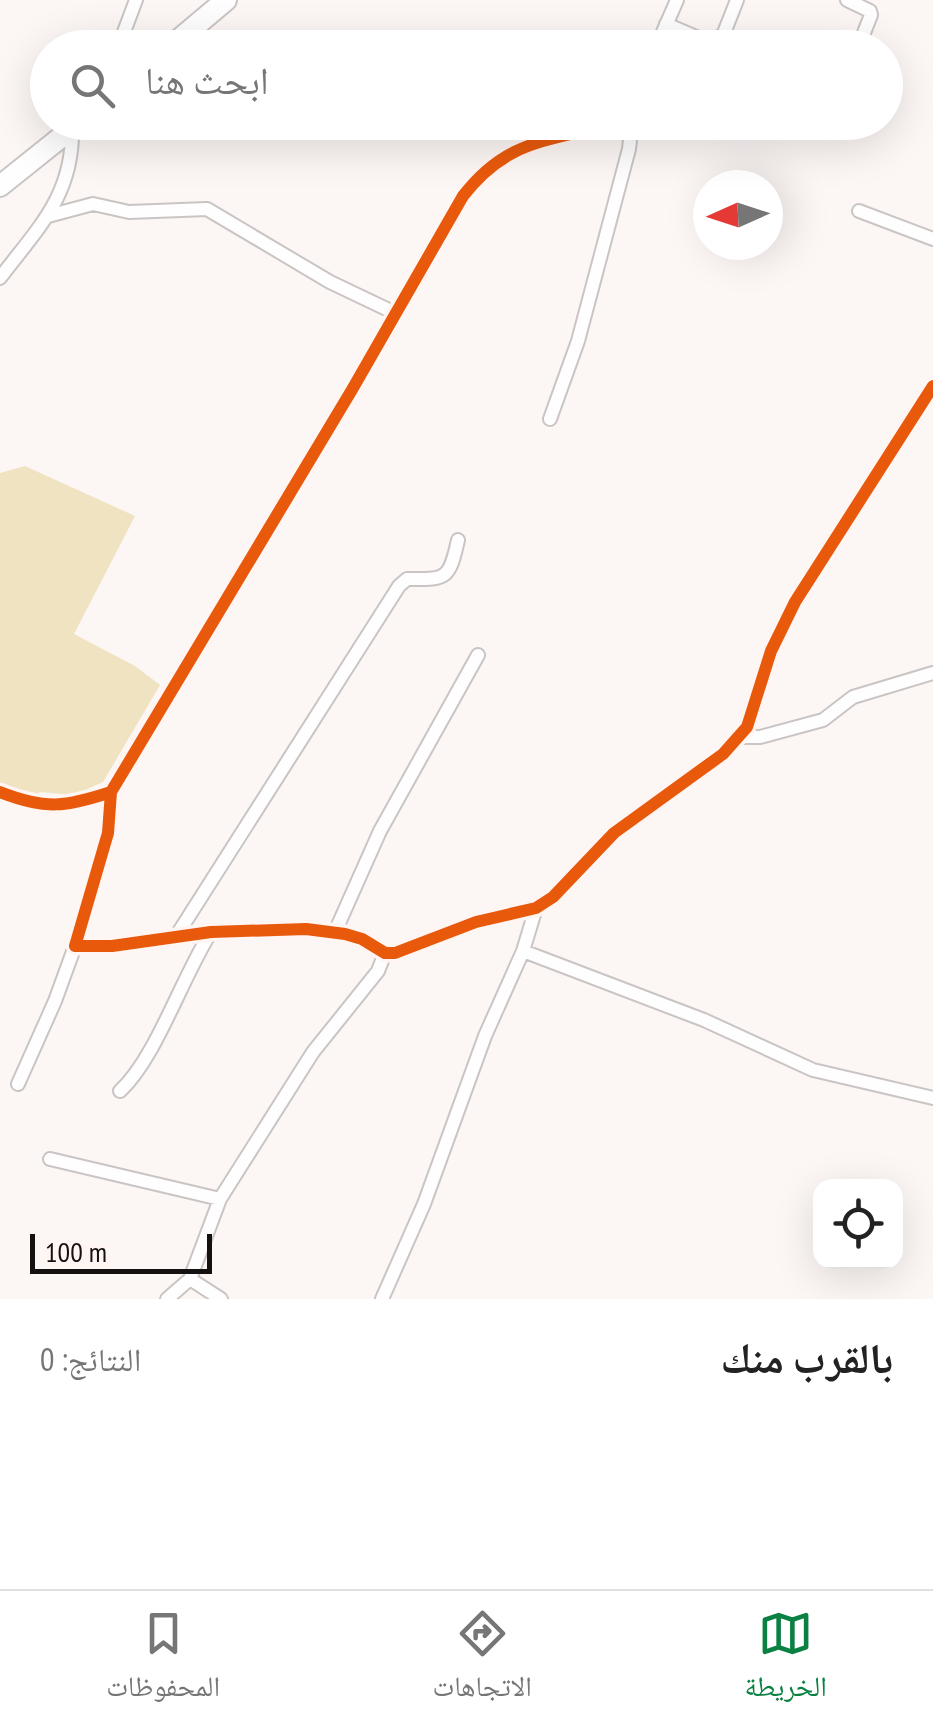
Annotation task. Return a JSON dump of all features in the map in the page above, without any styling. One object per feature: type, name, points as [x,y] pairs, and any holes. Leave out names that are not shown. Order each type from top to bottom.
[{"type":"main road","points":[[190,30],[226,0]]},
{"type":"main road","points":[[0,186],[58,140]]},
{"type":"street","points":[[125,30],[136,0]]},
{"type":"street","points":[[664,30],[677,0]]},
{"type":"street","points":[[725,30],[736,0]]},
{"type":"street","points":[[847,0],[870,11],[872,16],[866,30]]},
{"type":"street","points":[[666,24],[680,30]]},
{"type":"street","points":[[0,278],[48,216],[70,169],[74,140]]},
{"type":"street","points":[[18,1084],[75,946],[108,833],[111,792],[463,196],[493,163],[543,140]]},
{"type":"street","points":[[550,419],[578,341],[630,140]]},
{"type":"street","points":[[48,216],[92,204],[129,212],[207,209],[330,282],[396,313]]},
{"type":"street","points":[[859,210],[933,239]]},
{"type":"street","points":[[75,946],[112,946],[211,932],[269,930],[335,932],[362,939],[386,953],[404,952],[492,916],[536,908],[554,897],[614,834],[722,754],[747,727],[779,631],[794,602],[933,386]]},
{"type":"street","points":[[175,938],[399,586],[407,579],[428,581],[446,575],[452,568],[458,540]]},
{"type":"street","points":[[335,932],[380,831],[478,655]]},
{"type":"street","points":[[739,737],[760,737],[823,720],[853,697],[933,673]]},
{"type":"street","points":[[0,792],[50,807],[111,792]]},
{"type":"street","points":[[382,1299],[424,1204],[484,1036],[523,950],[536,908]]},
{"type":"street","points":[[120,1091],[138,1070],[211,932]]},
{"type":"street","points":[[523,950],[704,1020],[813,1070],[930,1098],[933,1114]]},
{"type":"street","points":[[167,1299],[190,1279],[220,1199],[313,1052],[378,970],[386,953]]},
{"type":"street","points":[[50,1159],[220,1199]]},
{"type":"street","points":[[190,1279],[221,1299]]},
{"type":"shaded area","points":[[25,466],[135,516],[74,634],[135,666],[160,685],[103,782],[74,795],[39,792],[38,801],[0,788],[0,473]]},
{"type":"cycle path","points":[[0,792],[43,804],[81,801],[111,792],[463,196],[497,162],[547,140]]},
{"type":"cycle path","points":[[111,792],[108,833],[75,946],[112,946],[211,932],[306,929],[345,934],[385,953],[395,953],[476,922],[536,908],[553,897],[614,833],[723,754],[747,727],[771,651],[795,602],[933,386]]}]
